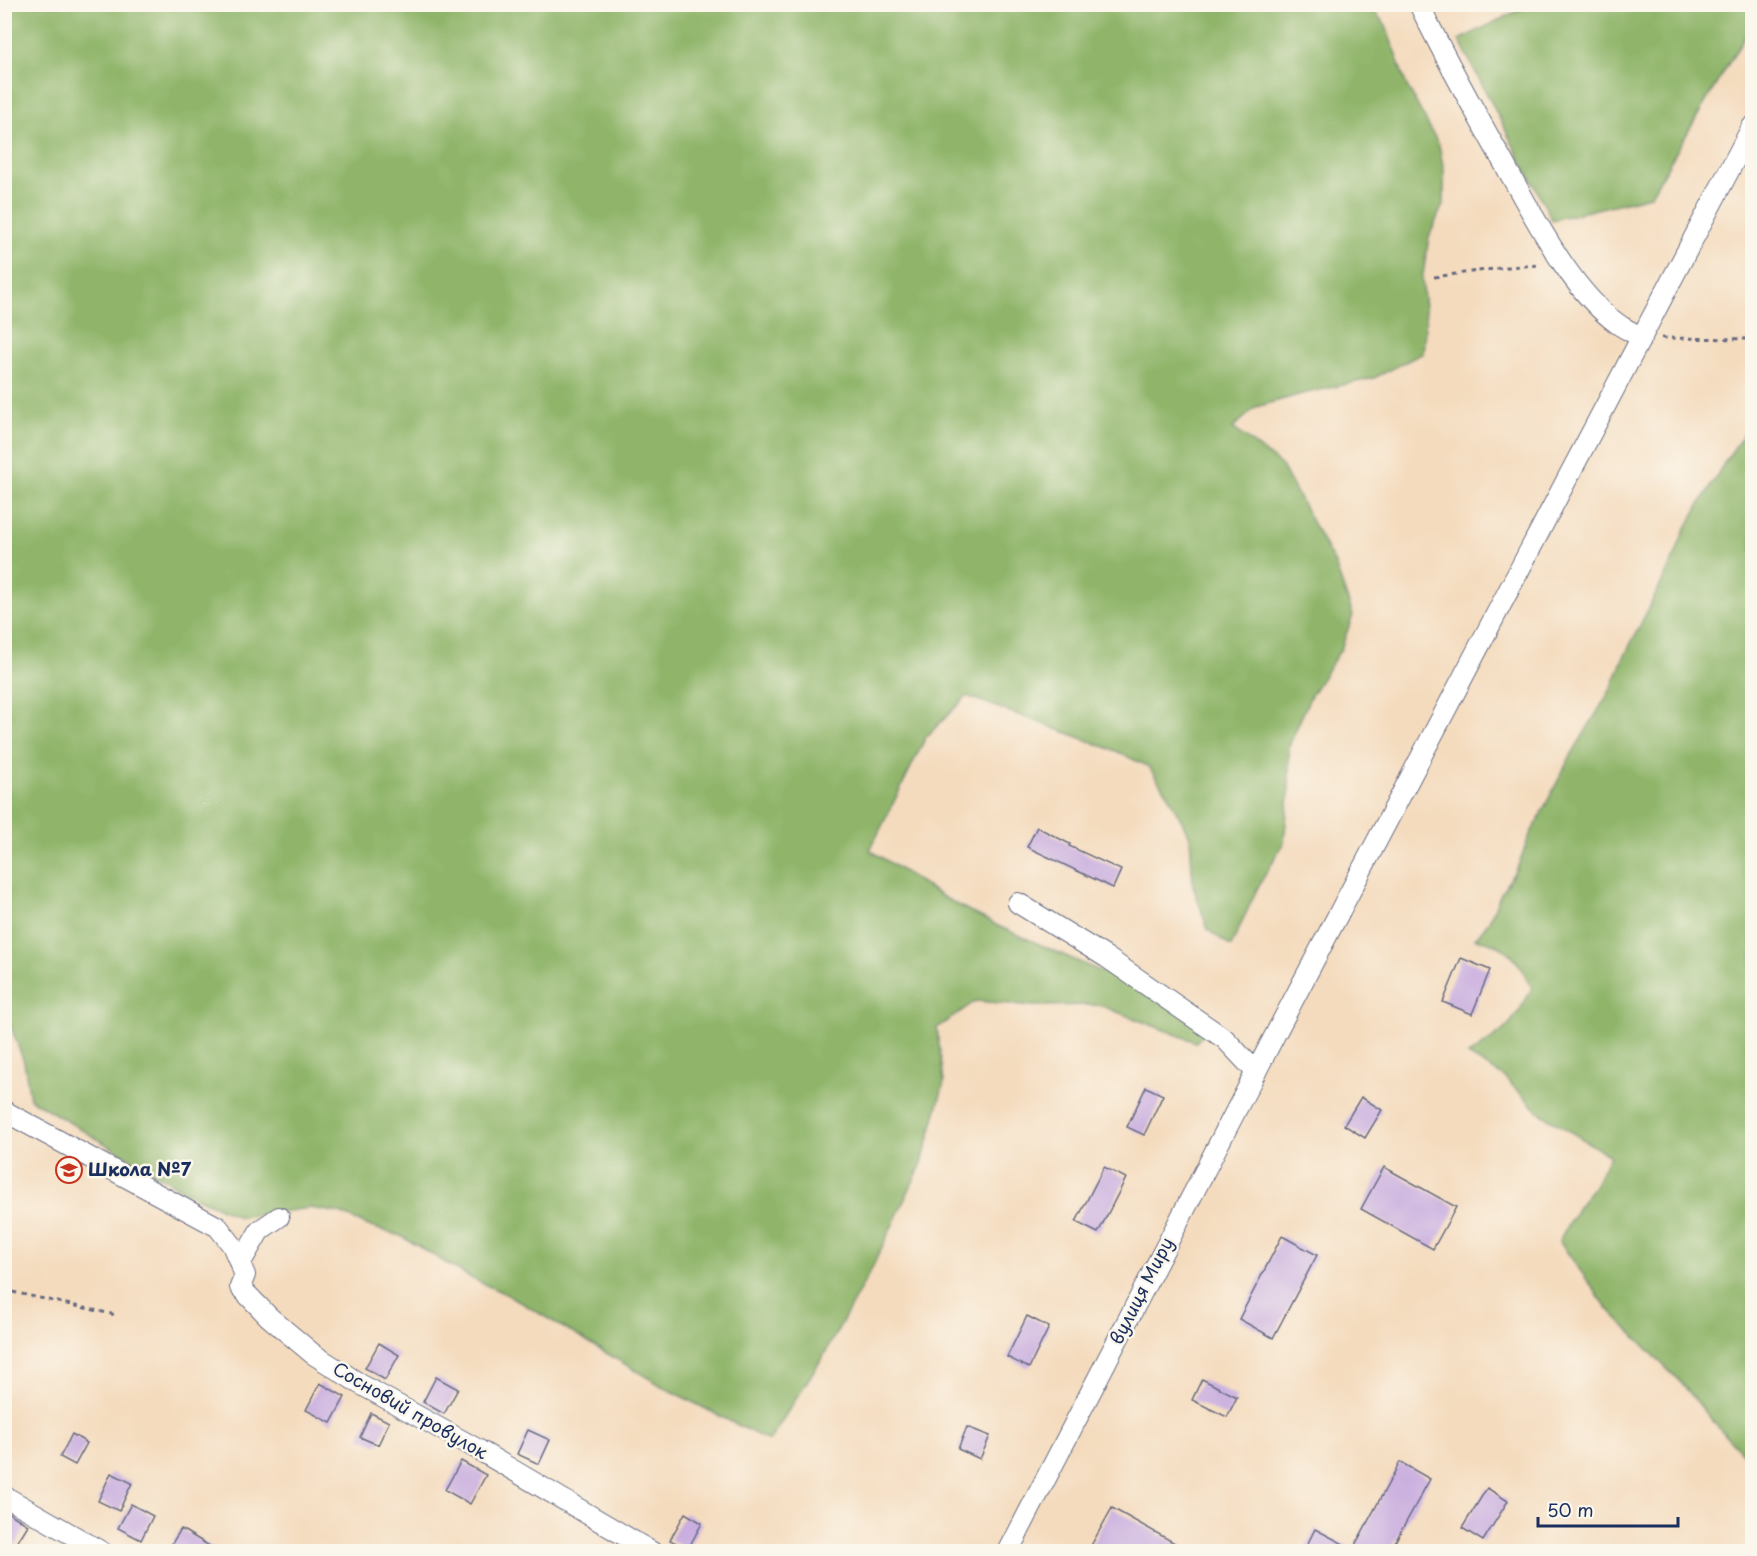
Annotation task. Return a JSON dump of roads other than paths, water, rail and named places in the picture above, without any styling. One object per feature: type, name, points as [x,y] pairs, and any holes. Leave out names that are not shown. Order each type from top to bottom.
[{"type":"street","points":[[1419,4],[1484,130],[1532,214],[1567,268],[1592,301],[1617,324],[1641,338]]},
{"type":"street","name":"вулиця Миру","points":[[1008,1551],[1277,1031],[1752,127]]},
{"type":"street","points":[[1018,903],[1106,957],[1225,1039],[1256,1072]]},
{"type":"street","name":"Сосновий провулок","points":[[4,1111],[218,1227],[232,1245],[245,1275],[240,1287],[269,1317],[313,1354],[360,1384],[652,1551]]},
{"type":"street","points":[[240,1264],[260,1230],[279,1217]]},
{"type":"street","points":[[4,1496],[102,1551]]},
{"type":"place","name":"Школа №7","points":[[69,1170]]}]
